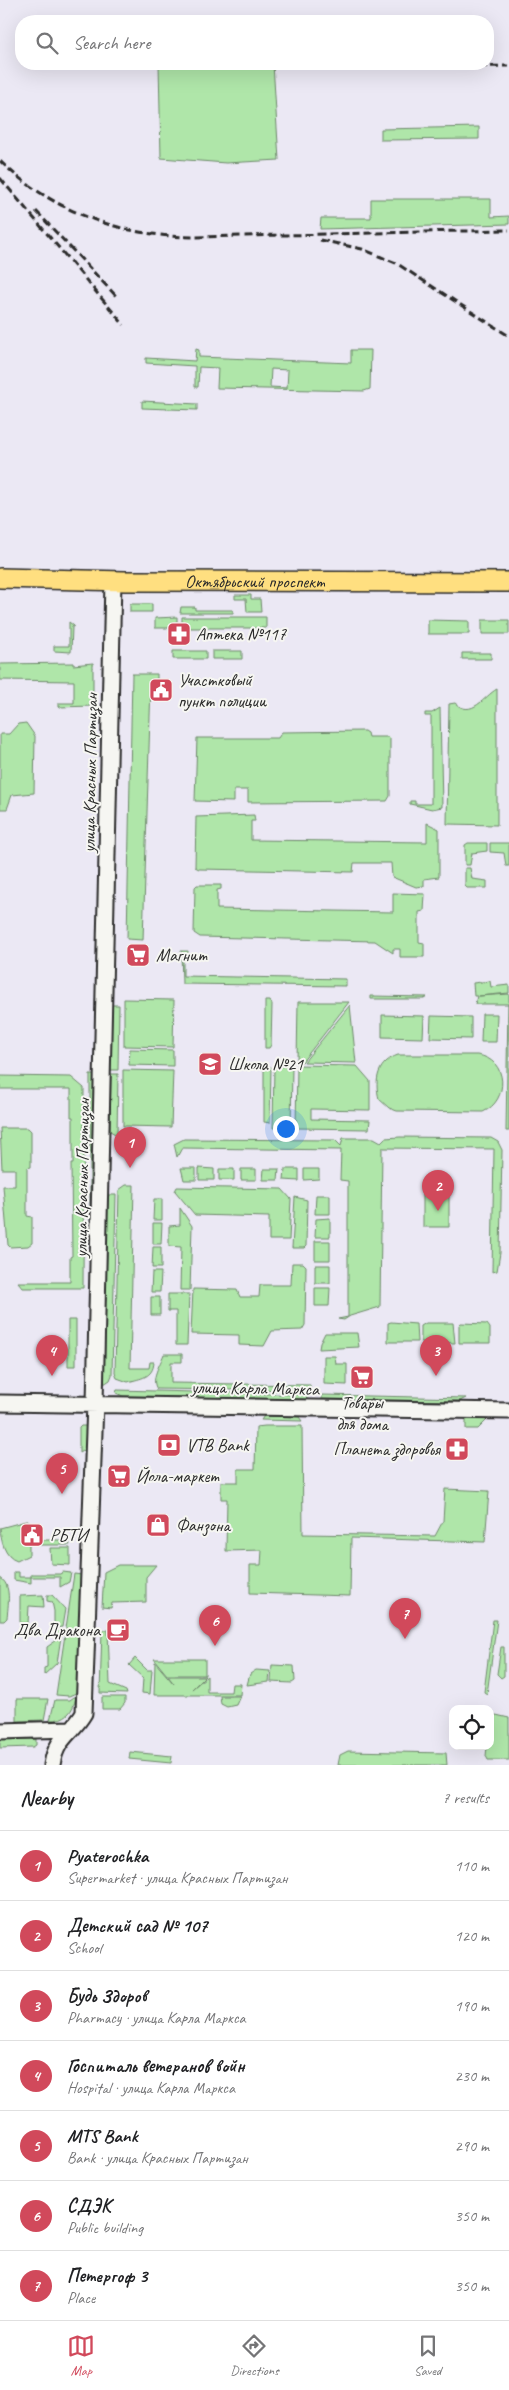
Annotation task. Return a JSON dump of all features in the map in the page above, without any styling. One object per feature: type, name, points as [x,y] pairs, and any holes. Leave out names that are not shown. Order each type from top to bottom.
[{"type":"main road","name":"Октябрьский проспект","points":[[0,578],[509,582]]},
{"type":"street","name":"улица Красных Партизан","points":[[52,1765],[56,1749],[62,1738],[72,1729],[84,1713],[96,1403],[113,580]]},
{"type":"street","name":"улица Карла Маркса","points":[[0,1403],[96,1403],[509,1411]]},
{"type":"street","points":[[0,1731],[72,1729]]},
{"type":"green space","points":[[159,70],[273,70],[279,160],[226,163],[161,158]]},
{"type":"green space","points":[[479,127],[479,139],[381,140],[381,129]]},
{"type":"green space","points":[[371,199],[491,199],[491,217],[509,216],[509,224],[320,229],[321,218],[371,218]]},
{"type":"green space","points":[[196,349],[199,350],[199,357],[351,363],[351,350],[371,350],[370,389],[364,391],[217,388],[218,368],[199,367],[198,387],[195,387],[195,366],[146,363],[146,358],[195,361]],"holes":[[[271,369],[288,370],[287,388],[270,387]]]},
{"type":"green space","points":[[142,401],[197,404],[197,410],[142,408]]},
{"type":"green space","points":[[235,595],[251,595],[251,599],[260,599],[261,612],[247,612],[246,599],[235,599]]},
{"type":"green space","points":[[130,604],[152,604],[152,612],[130,612]]},
{"type":"green space","points":[[181,607],[195,607],[195,610],[233,610],[233,613],[180,613]]},
{"type":"green space","points":[[177,617],[177,628],[155,628],[155,618]]},
{"type":"green space","points":[[182,617],[266,617],[266,628],[182,628]]},
{"type":"green space","points":[[428,620],[469,621],[469,634],[428,634]]},
{"type":"green space","points":[[482,620],[509,620],[509,634],[482,634]]},
{"type":"green space","points":[[69,622],[74,626],[72,627],[71,652],[54,651],[54,646],[69,646]]},
{"type":"green space","points":[[173,651],[206,651],[206,659],[173,659]]},
{"type":"green space","points":[[212,651],[242,651],[242,659],[212,659]]},
{"type":"green space","points":[[462,653],[491,653],[491,659],[462,659]]},
{"type":"green space","points":[[73,663],[73,665],[93,663],[93,706],[59,707],[59,703],[74,703],[74,681],[0,680],[0,664]]},
{"type":"green space","points":[[132,674],[157,674],[157,684],[151,684],[143,940],[127,939]]},
{"type":"green space","points":[[497,689],[497,825],[447,824],[449,704],[455,703],[467,709],[478,705]]},
{"type":"green space","points":[[440,708],[442,807],[432,809],[410,804],[410,801],[415,801],[415,804],[431,804],[431,716],[425,716],[425,713],[432,713]]},
{"type":"green space","points":[[26,723],[35,736],[34,793],[12,795],[7,809],[0,809],[0,734],[9,734],[18,724]]},
{"type":"green space","points":[[364,731],[368,737],[388,737],[390,739],[390,796],[387,801],[248,802],[248,790],[234,790],[234,802],[195,801],[197,738],[278,738],[282,732]]},
{"type":"green space","points":[[254,815],[255,821],[251,821],[251,840],[427,842],[427,823],[439,829],[439,877],[424,879],[424,886],[416,887],[392,877],[391,863],[354,863],[353,872],[199,869],[195,867],[196,817]]},
{"type":"green space","points":[[468,843],[487,843],[487,851],[472,853],[470,865],[465,865],[465,845]]},
{"type":"green space","points":[[490,843],[509,843],[509,866],[506,866],[504,853],[490,852]]},
{"type":"green space","points":[[465,868],[470,868],[472,879],[487,881],[487,888],[467,888],[465,886]]},
{"type":"green space","points":[[197,885],[221,885],[221,889],[217,890],[217,909],[393,912],[393,893],[425,894],[424,911],[419,912],[419,942],[424,943],[424,957],[400,957],[400,949],[393,949],[393,953],[375,941],[200,937],[194,933],[195,887]]},
{"type":"green space","points":[[181,951],[188,951],[188,956],[183,956],[183,976],[346,979],[346,986],[182,984]]},
{"type":"green space","points":[[490,981],[491,987],[509,985],[509,993],[479,996],[509,994],[509,1131],[506,1131],[508,1004],[475,1004],[477,996],[474,996],[473,983]]},
{"type":"green space","points":[[371,996],[427,997],[424,999],[371,999]]},
{"type":"green space","points":[[124,999],[174,1000],[173,1047],[124,1046]]},
{"type":"green space","points":[[265,1001],[270,1001],[272,1004],[271,1045],[269,1048],[265,1048]]},
{"type":"green space","points":[[298,1002],[349,1002],[302,1062],[297,1062]]},
{"type":"green space","points":[[112,1005],[119,1005],[118,1070],[110,1070]]},
{"type":"green space","points":[[350,1005],[356,1063],[304,1062]]},
{"type":"green space","points":[[482,1014],[497,1014],[496,1042],[481,1042]]},
{"type":"green space","points":[[382,1015],[424,1016],[423,1038],[382,1037]]},
{"type":"green space","points":[[431,1016],[471,1017],[471,1039],[430,1038]]},
{"type":"green space","points":[[130,1049],[173,1050],[173,1066],[129,1065]]},
{"type":"green space","points":[[398,1055],[477,1055],[488,1058],[500,1072],[502,1081],[498,1099],[492,1107],[483,1112],[397,1111],[389,1108],[379,1099],[377,1085],[379,1072],[386,1062]]},
{"type":"green space","points":[[297,1065],[357,1066],[370,1081],[370,1110],[311,1109],[311,1119],[370,1120],[369,1129],[296,1128]]},
{"type":"green space","points":[[274,1066],[292,1066],[291,1128],[273,1128]]},
{"type":"green space","points":[[264,1067],[271,1067],[270,1123],[264,1122]]},
{"type":"green space","points":[[123,1070],[173,1071],[171,1127],[123,1126]]},
{"type":"green space","points":[[111,1074],[118,1074],[117,1135],[110,1131]]},
{"type":"green space","points":[[90,1075],[95,1075],[93,1202],[90,1206]]},
{"type":"green space","points":[[0,1076],[71,1077],[84,1088],[83,1288],[23,1288],[18,1282],[70,1282],[70,1257],[72,1256],[71,1164],[73,1164],[71,1089],[0,1089]]},
{"type":"green space","points":[[0,1128],[28,1128],[31,1131],[31,1167],[27,1168],[27,1216],[32,1217],[32,1243],[28,1246],[10,1247],[8,1245],[3,1186],[15,1186],[15,1169],[2,1169]]},
{"type":"green space","points":[[400,1137],[491,1138],[498,1142],[502,1150],[500,1253],[497,1271],[492,1272],[494,1149],[382,1148],[380,1307],[350,1316],[344,1320],[338,1319],[348,1317],[348,1181],[340,1180],[341,1150],[182,1148],[177,1157],[174,1144],[184,1139],[335,1140],[341,1146],[343,1138],[374,1138],[381,1142],[385,1138]]},
{"type":"green space","points":[[181,1168],[196,1168],[196,1180],[184,1180]]},
{"type":"green space","points":[[199,1168],[214,1169],[214,1180],[199,1180]]},
{"type":"green space","points":[[219,1169],[234,1169],[234,1180],[219,1180]]},
{"type":"green space","points":[[241,1169],[256,1169],[256,1180],[241,1180]]},
{"type":"green space","points":[[264,1169],[279,1169],[278,1180],[263,1180]]},
{"type":"green space","points":[[285,1169],[299,1169],[299,1181],[284,1180]]},
{"type":"green space","points":[[304,1169],[319,1169],[319,1179],[304,1180]]},
{"type":"green space","points":[[126,1185],[134,1185],[130,1368],[149,1368],[150,1362],[154,1362],[149,1374],[128,1382],[117,1378],[115,1373],[119,1190]]},
{"type":"green space","points":[[177,1187],[282,1189],[291,1199],[289,1240],[269,1240],[269,1217],[195,1215],[175,1191]]},
{"type":"green space","points":[[423,1193],[449,1193],[449,1227],[423,1227]]},
{"type":"green space","points":[[108,1195],[116,1195],[112,1375],[110,1380],[104,1384]]},
{"type":"green space","points":[[316,1195],[330,1195],[330,1214],[315,1214]]},
{"type":"green space","points":[[295,1197],[307,1200],[306,1246],[304,1248],[292,1248]]},
{"type":"green space","points":[[154,1199],[162,1199],[162,1220],[153,1220]]},
{"type":"green space","points":[[180,1208],[192,1226],[190,1290],[180,1290],[181,1247],[169,1246],[169,1226],[180,1225]]},
{"type":"green space","points":[[330,1218],[330,1237],[315,1237],[316,1219]]},
{"type":"green space","points":[[153,1223],[162,1223],[161,1244],[153,1244]]},
{"type":"green space","points":[[315,1241],[330,1241],[330,1260],[315,1260]]},
{"type":"green space","points":[[153,1247],[161,1247],[161,1268],[152,1268]]},
{"type":"green space","points":[[292,1263],[303,1263],[306,1266],[305,1325],[302,1330],[272,1331],[264,1346],[239,1345],[239,1335],[191,1334],[193,1289],[237,1290],[240,1297],[259,1297],[260,1285],[291,1285]]},
{"type":"green space","points":[[315,1265],[330,1265],[330,1283],[315,1283]]},
{"type":"green space","points":[[152,1272],[161,1272],[160,1292],[151,1292]]},
{"type":"green space","points":[[315,1288],[330,1288],[329,1306],[315,1306]]},
{"type":"green space","points":[[168,1294],[189,1294],[187,1345],[176,1345],[176,1311],[168,1311]]},
{"type":"green space","points":[[151,1297],[160,1297],[160,1315],[151,1315]]},
{"type":"green space","points":[[68,1320],[76,1320],[76,1366],[68,1366]]},
{"type":"green space","points":[[388,1323],[416,1324],[417,1342],[388,1342]]},
{"type":"green space","points":[[426,1323],[453,1323],[455,1343],[421,1342],[421,1326]]},
{"type":"green space","points":[[461,1323],[487,1324],[490,1328],[490,1343],[459,1343],[459,1325]]},
{"type":"green space","points":[[325,1333],[357,1333],[359,1347],[319,1349]]},
{"type":"green space","points":[[164,1354],[182,1354],[182,1362],[171,1362],[171,1383],[310,1385],[310,1391],[157,1389],[155,1376]]},
{"type":"green space","points":[[324,1356],[335,1356],[336,1364],[347,1364],[347,1385],[324,1384]]},
{"type":"green space","points":[[117,1390],[310,1395],[306,1399],[123,1396],[116,1393]]},
{"type":"green space","points":[[322,1395],[466,1398],[460,1401],[322,1399]]},
{"type":"green space","points":[[264,1416],[299,1417],[302,1421],[261,1420]]},
{"type":"green space","points":[[466,1419],[488,1419],[478,1429],[466,1429]]},
{"type":"green space","points":[[86,1426],[85,1449],[79,1453],[79,1428]]},
{"type":"green space","points":[[302,1426],[303,1534],[435,1536],[443,1521],[445,1489],[489,1491],[485,1542],[351,1538],[350,1596],[250,1593],[250,1565],[261,1565],[262,1550],[226,1551],[227,1499],[221,1499],[221,1482],[238,1482],[238,1469],[255,1469],[256,1427]]},
{"type":"green space","points":[[29,1521],[29,1555],[17,1561],[6,1552],[2,1543],[0,1528]]},
{"type":"green space","points":[[40,1540],[68,1540],[70,1545],[40,1545]]},
{"type":"green space","points":[[50,1548],[70,1548],[70,1565],[51,1564]]},
{"type":"green space","points":[[118,1565],[156,1565],[146,1577],[146,1602],[112,1603],[111,1608],[102,1607],[104,1572]]},
{"type":"green space","points":[[14,1572],[19,1572],[19,1577],[31,1577],[31,1583],[14,1580]]},
{"type":"green space","points":[[71,1573],[69,1582],[60,1587],[60,1577],[31,1577],[31,1574]]},
{"type":"green space","points":[[74,1574],[82,1575],[77,1687],[76,1693],[69,1696],[56,1695]]},
{"type":"green space","points":[[0,1578],[4,1581],[8,1590],[7,1618],[4,1621],[0,1621]]},
{"type":"green space","points":[[43,1595],[44,1607],[29,1606],[28,1623],[20,1623],[20,1596]]},
{"type":"green space","points":[[47,1595],[52,1595],[65,1609],[62,1627],[54,1628],[54,1611],[52,1602],[47,1601]]},
{"type":"green space","points":[[493,1620],[497,1620],[487,1694],[484,1692]]},
{"type":"green space","points":[[57,1630],[62,1630],[57,1663],[44,1675],[44,1668],[47,1667],[47,1647],[57,1640]]},
{"type":"green space","points":[[102,1630],[108,1630],[110,1684],[126,1691],[127,1694],[100,1693]]},
{"type":"green space","points":[[501,1647],[504,1647],[504,1676],[501,1678],[497,1674]]},
{"type":"green space","points":[[135,1658],[147,1670],[152,1670],[150,1694],[142,1693],[143,1678],[129,1665]]},
{"type":"green space","points":[[154,1659],[205,1659],[205,1675],[167,1675]]},
{"type":"green space","points":[[155,1662],[174,1684],[168,1676],[205,1676],[192,1689],[207,1676],[207,1692],[231,1692],[232,1684],[241,1684],[240,1695],[154,1695]]},
{"type":"green space","points":[[272,1665],[294,1666],[295,1681],[292,1683],[271,1682]]},
{"type":"green space","points":[[256,1670],[270,1671],[269,1682],[247,1685],[250,1674]]},
{"type":"green space","points":[[220,1696],[240,1696],[236,1705],[227,1707],[221,1704]]},
{"type":"green space","points":[[76,1697],[75,1702],[68,1714],[60,1719],[50,1720],[55,1700],[70,1700]]},
{"type":"green space","points":[[102,1697],[125,1697],[125,1703],[120,1709],[102,1709]]},
{"type":"green space","points":[[17,1699],[48,1699],[44,1720],[17,1721]]},
{"type":"green space","points":[[494,1716],[509,1718],[509,1760],[488,1760],[486,1756],[487,1750],[494,1750]]},
{"type":"green space","points":[[0,1739],[36,1739],[36,1745],[33,1747],[0,1748]]},
{"type":"green space","points":[[348,1751],[446,1753],[447,1765],[338,1765],[340,1755]]},
{"type":"green space","points":[[130,1752],[172,1756],[171,1763],[129,1759]]},
{"type":"railway","points":[[494,66],[509,66]]},
{"type":"railway","points":[[0,161],[43,194],[90,218],[116,226],[168,236],[509,230]]},
{"type":"railway","points":[[0,178],[124,325]]},
{"type":"railway","points":[[36,211],[118,298]]},
{"type":"railway","points":[[320,240],[362,249],[396,263],[509,336]]},
{"type":"place","name":"Аптека №117","points":[[179,634]]},
{"type":"place","name":"Участковый пункт полиции","points":[[161,690]]},
{"type":"place","name":"Магнит","points":[[138,955]]},
{"type":"place","name":"Школа №21","points":[[210,1064]]},
{"type":"place","name":"Pyaterochka","points":[[130,1168]]},
{"type":"place","name":"Детский сад № 107","points":[[438,1211]]},
{"type":"place","name":"Госпиталь ветеранов войн","points":[[52,1376]]},
{"type":"place","name":"Будь Здоров","points":[[436,1376]]},
{"type":"place","name":"Товары для дома","points":[[362,1377]]},
{"type":"place","name":"VTB Bank","points":[[169,1445]]},
{"type":"place","name":"Планета здоровья","points":[[457,1449]]},
{"type":"place","name":"Йола-маркет","points":[[119,1476]]},
{"type":"place","name":"MTS Bank","points":[[62,1494]]},
{"type":"place","name":"Фанзона","points":[[158,1525]]},
{"type":"place","name":"РБТИ","points":[[32,1535]]},
{"type":"place","name":"Два Дракона","points":[[118,1630]]},
{"type":"place","name":"Петергоф 3","points":[[405,1639]]},
{"type":"place","name":"СДЭК","points":[[215,1646]]}]
